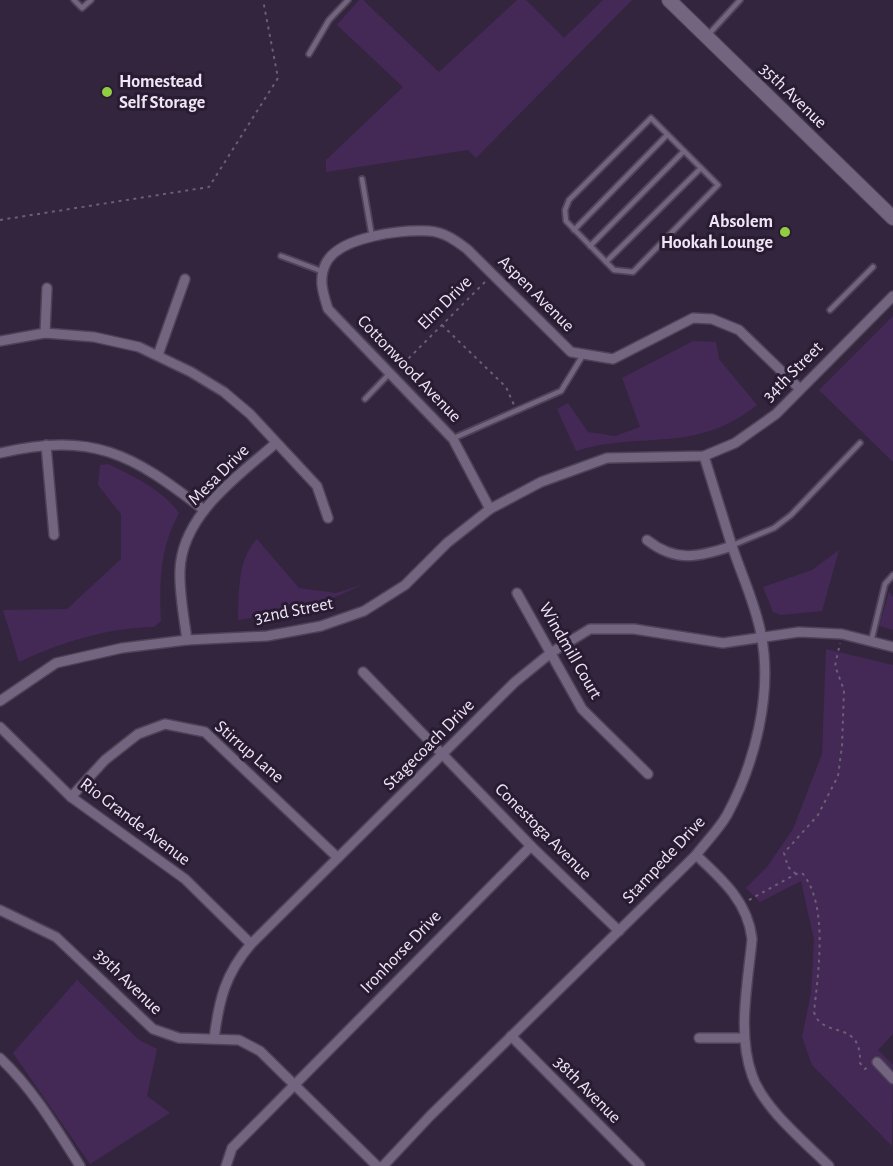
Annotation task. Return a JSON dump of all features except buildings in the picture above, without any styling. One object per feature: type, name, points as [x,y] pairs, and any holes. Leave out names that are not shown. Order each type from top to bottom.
[{"type":"main road","name":"35th Avenue","points":[[669,0],[893,218]]},
{"type":"street","name":"Aspen Avenue","points":[[321,285],[326,263],[341,248],[359,238],[430,231],[450,236],[571,352],[614,359],[693,318],[712,320],[740,330],[800,389]]},
{"type":"street","points":[[158,355],[185,279]]},
{"type":"street","name":"Cottonwood Avenue","points":[[321,285],[328,309],[453,439],[490,509]]},
{"type":"street","points":[[45,333],[46,288]]},
{"type":"street","name":"34th Street","points":[[704,456],[735,443],[776,414],[893,296]]},
{"type":"street","points":[[0,341],[45,333],[94,337],[139,347],[158,355],[224,392],[317,486],[328,519]]},
{"type":"street","name":"Mesa Drive","points":[[187,640],[180,568],[186,542],[204,510],[276,443]]},
{"type":"street","points":[[0,453],[46,445],[69,444],[96,447],[146,468],[204,510]]},
{"type":"street","points":[[46,445],[54,535]]},
{"type":"street","name":"32nd Street","points":[[0,701],[56,663],[122,648],[187,640],[267,636],[321,626],[363,610],[405,585],[447,543],[490,509],[541,482],[607,458],[704,456]]},
{"type":"street","name":"Stampede Drive","points":[[383,1166],[511,1036],[696,855],[726,816],[749,766],[761,725],[764,680],[762,636],[749,588],[732,546],[704,456]]},
{"type":"street","points":[[647,540],[664,554],[684,556],[709,554],[732,546]]},
{"type":"street","name":"Windmill Court","points":[[517,593],[582,709],[648,774]]},
{"type":"street","name":"Stagecoach Drive","points":[[214,1039],[219,1002],[233,964],[251,944],[337,857],[444,755],[515,682],[552,652],[590,628],[634,629],[723,643],[799,632],[842,634],[893,647]]},
{"type":"street","name":"Conestoga Avenue","points":[[363,672],[531,846],[619,931]]},
{"type":"street","name":"Stirrup Lane","points":[[71,797],[105,760],[138,734],[165,724],[205,732],[337,857]]},
{"type":"street","name":"Rio Grande Avenue","points":[[0,727],[71,797],[184,879],[251,944]]},
{"type":"street","name":"Ironhorse Drive","points":[[226,1166],[232,1148],[531,846]]},
{"type":"street","points":[[696,855],[721,878],[741,904],[750,926],[752,939],[744,1038],[752,1077],[768,1102],[829,1166]]},
{"type":"street","name":"39th Avenue","points":[[0,909],[56,937],[153,1029],[179,1038],[239,1040],[260,1051],[377,1166]]},
{"type":"street","name":"38th Avenue","points":[[511,1036],[640,1166]]},
{"type":"street","points":[[699,1038],[744,1038]]},
{"type":"street","points":[[0,1058],[15,1072],[45,1112],[80,1166]]},
{"type":"street","points":[[877,1062],[893,1079]]},
{"type":"lane","points":[[74,0],[82,8],[91,0]]},
{"type":"lane","points":[[309,54],[328,20],[348,0]]},
{"type":"lane","points":[[706,37],[740,0]]},
{"type":"lane","points":[[651,118],[667,135],[718,185],[633,272],[614,270],[566,221],[565,210],[570,200],[651,118]]},
{"type":"lane","points":[[574,230],[667,135]]},
{"type":"lane","points":[[590,246],[684,151]]},
{"type":"lane","points":[[606,262],[701,168]]},
{"type":"lane","points":[[362,179],[372,237]]},
{"type":"lane","points":[[281,256],[324,272]]},
{"type":"lane","points":[[830,310],[873,267]]},
{"type":"lane","points":[[453,439],[561,392],[583,355]]},
{"type":"lane","points":[[365,399],[391,374]]},
{"type":"lane","points":[[732,546],[774,528],[791,515],[860,443]]},
{"type":"lane","points":[[871,642],[885,584],[893,575]]},
{"type":"path","points":[[0,220],[209,186],[278,78],[263,0]]},
{"type":"path","name":"Elm Drive","points":[[391,374],[493,275]]},
{"type":"path","points":[[442,325],[506,387],[516,410]]},
{"type":"path","points":[[796,874],[788,867],[784,853],[818,814],[838,776],[842,746],[844,690],[835,666],[842,634]]},
{"type":"path","points":[[741,904],[796,874],[802,873],[806,878],[818,914],[821,944],[814,1012],[816,1019],[822,1024],[842,1030],[852,1036],[859,1045],[860,1063],[865,1069],[877,1062]]},
{"type":"shaded area","points":[[359,0],[363,0],[439,72],[517,0],[526,0],[564,38],[603,0],[632,0],[476,158],[468,150],[326,172],[326,160],[403,87],[337,25]]},
{"type":"shaded area","points":[[893,316],[893,462],[819,390]]},
{"type":"shaded area","points":[[693,341],[716,342],[719,359],[757,405],[734,420],[712,430],[690,436],[601,445],[576,451],[557,409],[568,403],[588,432],[615,436],[640,427],[622,378]]},
{"type":"shaded area","points":[[108,464],[165,497],[179,513],[164,552],[160,592],[161,621],[154,627],[119,630],[85,637],[19,662],[3,610],[67,609],[121,559],[121,514],[98,485],[100,465]]},
{"type":"shaded area","points":[[257,539],[299,588],[336,593],[364,584],[309,609],[238,620],[242,567],[250,547]]},
{"type":"shaded area","points":[[839,550],[822,611],[781,615],[773,612],[763,587],[812,570]]},
{"type":"shaded area","points":[[889,592],[893,597],[893,630],[879,626]]},
{"type":"shaded area","points":[[826,649],[893,665],[893,1034],[878,1050],[893,1065],[892,1146],[812,1065],[802,1037],[811,993],[814,940],[801,881],[760,902],[746,888],[767,867],[793,829],[822,754]]},
{"type":"shaded area","points":[[77,980],[139,1040],[157,1049],[147,1096],[170,1113],[90,1164],[13,1053]]},
{"type":"place","name":"Homestead Self Storage","points":[[107,92]]},
{"type":"place","name":"Absolem Hookah Lounge","points":[[785,232]]}]
